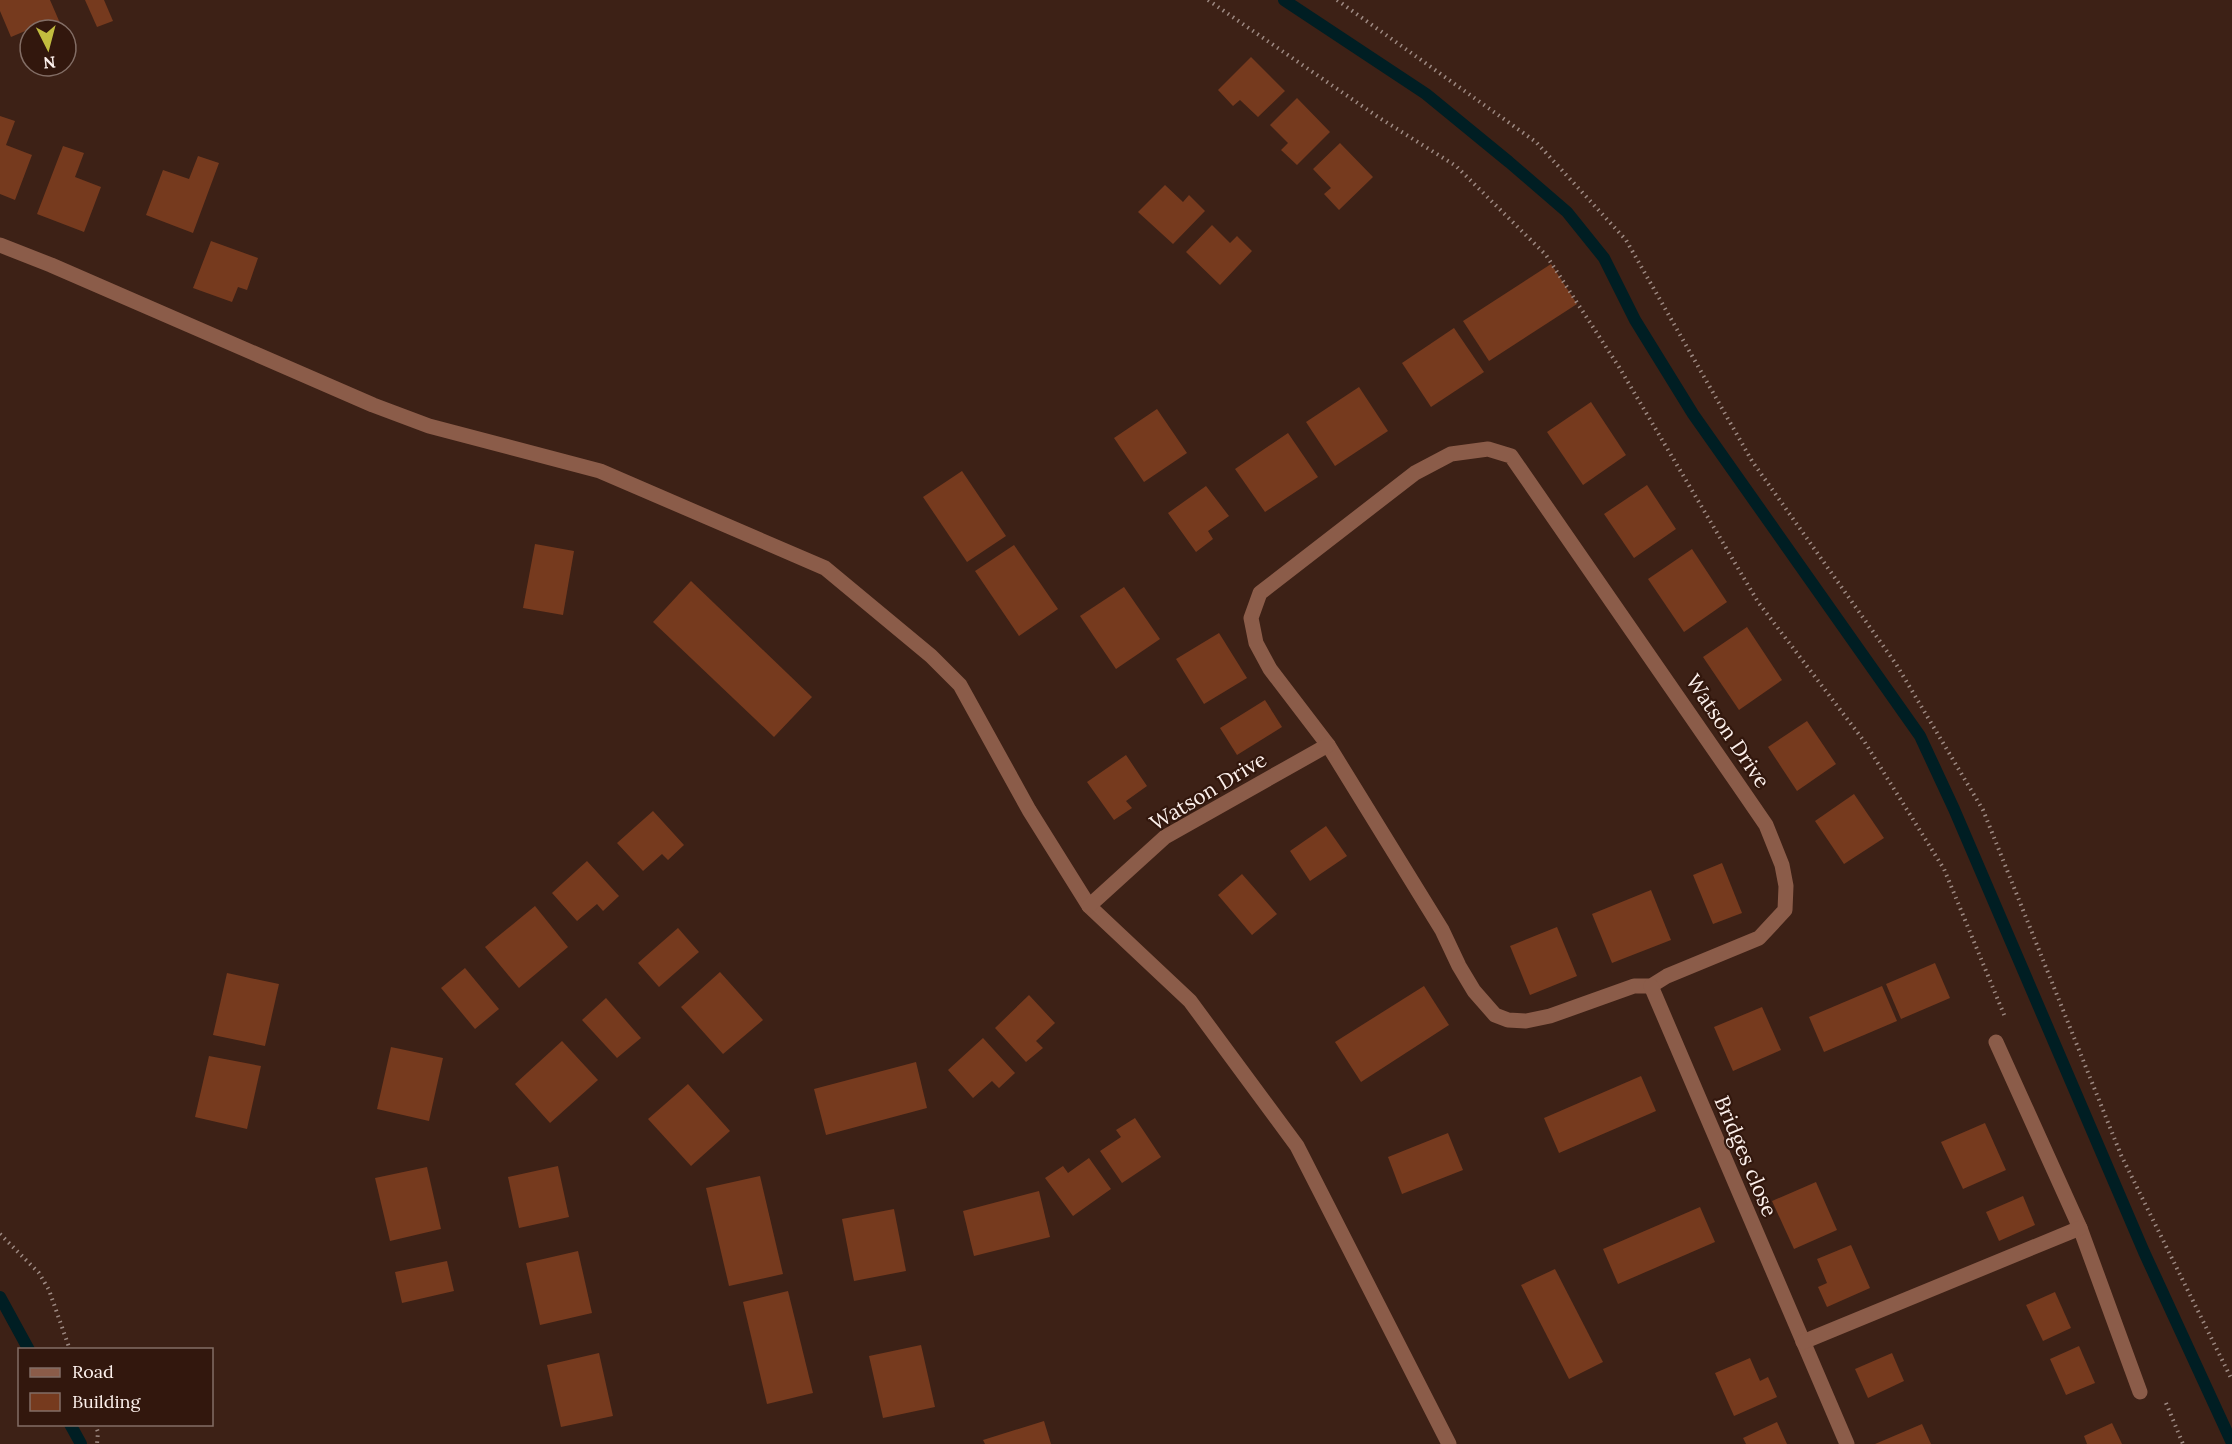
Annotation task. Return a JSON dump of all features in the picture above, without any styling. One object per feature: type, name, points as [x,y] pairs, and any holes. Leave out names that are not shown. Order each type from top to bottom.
[{"type":"street","points":[[0,245],[373,405],[429,426],[600,471],[825,568],[931,656],[960,685],[1029,810],[1089,906],[1190,1001],[1297,1146],[1449,1444]]},
{"type":"street","name":"Watson Drive","points":[[1488,449],[1511,456],[1766,825],[1782,865],[1786,886],[1785,909],[1759,938],[1666,976],[1651,986],[1634,986],[1550,1016],[1526,1021],[1508,1020],[1495,1015],[1474,991],[1442,930],[1328,745],[1270,669],[1256,643],[1251,618],[1260,592],[1415,473],[1451,453],[1488,449]]},
{"type":"street","name":"Watson Drive","points":[[1089,906],[1165,837],[1328,745]]},
{"type":"street","name":"Bridges close","points":[[1651,986],[1847,1444]]},
{"type":"street","points":[[1996,1042],[2080,1228],[2140,1392]]},
{"type":"street","points":[[1803,1342],[2080,1228]]},
{"type":"path","points":[[1208,0],[1378,117],[1456,166],[1546,255],[1619,366],[1758,602],[1864,741],[1944,869],[2008,1023]]},
{"type":"path","points":[[1337,0],[1536,142],[1626,240],[1752,461],[1896,664],[1983,810],[2121,1155],[2232,1380]]},
{"type":"path","points":[[0,1234],[39,1274],[49,1290],[69,1348]]},
{"type":"path","points":[[2166,1402],[2183,1444]]},
{"type":"path","points":[[95,1426],[98,1432],[97,1444]]},
{"type":"building","points":[[0,0],[50,0],[58,18],[18,18],[18,34],[11,37],[0,11]]},
{"type":"building","points":[[85,0],[104,0],[113,21],[97,27]]},
{"type":"building","points":[[1251,57],[1285,91],[1258,117],[1240,100],[1233,106],[1218,90]]},
{"type":"building","points":[[1297,98],[1330,132],[1297,165],[1281,150],[1288,143],[1270,125]]},
{"type":"building","points":[[0,116],[15,121],[6,145],[32,155],[15,200],[0,194]]},
{"type":"building","points":[[1340,143],[1373,177],[1339,210],[1324,194],[1331,188],[1313,169]]},
{"type":"building","points":[[63,146],[84,153],[75,177],[101,187],[84,232],[37,214]]},
{"type":"building","points":[[198,156],[219,163],[193,233],[146,215],[163,170],[189,179]]},
{"type":"building","points":[[1165,185],[1183,202],[1189,195],[1205,211],[1173,244],[1138,212]]},
{"type":"building","points":[[1212,225],[1230,243],[1237,236],[1252,251],[1220,285],[1186,252]]},
{"type":"building","points":[[211,241],[258,258],[247,290],[238,287],[232,302],[193,288]]},
{"type":"building","points":[[1551,264],[1577,304],[1489,361],[1463,321]]},
{"type":"building","points":[[1454,328],[1484,372],[1431,407],[1402,363]]},
{"type":"building","points":[[1359,387],[1388,431],[1335,466],[1306,422]]},
{"type":"building","points":[[1591,402],[1626,455],[1583,485],[1547,432]]},
{"type":"building","points":[[1157,409],[1187,453],[1144,482],[1114,438]]},
{"type":"building","points":[[1288,433],[1318,477],[1265,512],[1235,469]]},
{"type":"building","points":[[962,471],[1006,536],[967,562],[923,497]]},
{"type":"building","points":[[1647,485],[1676,529],[1634,558],[1604,514]]},
{"type":"building","points":[[1206,486],[1229,516],[1208,531],[1213,539],[1196,552],[1168,513]]},
{"type":"building","points":[[535,544],[574,551],[563,615],[523,608]]},
{"type":"building","points":[[1014,545],[1058,609],[1019,636],[975,571]]},
{"type":"building","points":[[1692,549],[1727,602],[1684,632],[1648,579]]},
{"type":"building","points":[[691,581],[812,697],[774,737],[653,622]]},
{"type":"building","points":[[1124,587],[1160,639],[1116,669],[1080,616]]},
{"type":"building","points":[[1747,627],[1782,680],[1739,710],[1703,657]]},
{"type":"building","points":[[1219,633],[1247,678],[1204,704],[1176,659]]},
{"type":"building","points":[[1265,700],[1282,727],[1237,755],[1220,728]]},
{"type":"building","points":[[1807,721],[1836,764],[1797,791],[1768,747]]},
{"type":"building","points":[[1126,755],[1147,786],[1126,801],[1132,808],[1114,820],[1087,782]]},
{"type":"building","points":[[1854,794],[1884,838],[1844,864],[1815,821]]},
{"type":"building","points":[[653,811],[684,845],[668,860],[662,854],[643,871],[617,843]]},
{"type":"building","points":[[1326,826],[1347,856],[1310,881],[1290,851]]},
{"type":"building","points":[[587,861],[619,896],[603,911],[597,904],[577,921],[552,893]]},
{"type":"building","points":[[1722,863],[1742,913],[1713,924],[1693,875]]},
{"type":"building","points":[[1242,874],[1277,914],[1252,935],[1218,895]]},
{"type":"building","points":[[1651,890],[1671,940],[1612,963],[1592,914]]},
{"type":"building","points":[[535,906],[568,947],[519,988],[485,947]]},
{"type":"building","points":[[1557,927],[1577,976],[1530,995],[1510,946]]},
{"type":"building","points":[[678,928],[699,952],[659,987],[638,963]]},
{"type":"building","points":[[1935,963],[1950,998],[1901,1019],[1886,984]]},
{"type":"building","points":[[465,968],[499,1009],[475,1029],[441,988]]},
{"type":"building","points":[[720,972],[763,1020],[723,1054],[681,1007]]},
{"type":"building","points":[[227,973],[279,984],[265,1046],[213,1035]]},
{"type":"building","points":[[1424,986],[1449,1025],[1361,1082],[1335,1042]]},
{"type":"building","points":[[1882,986],[1897,1021],[1824,1052],[1809,1017]]},
{"type":"building","points":[[1029,995],[1055,1023],[1036,1041],[1043,1048],[1026,1062],[995,1028]]},
{"type":"building","points":[[606,998],[641,1038],[617,1058],[582,1020]]},
{"type":"building","points":[[1762,1007],[1781,1050],[1733,1071],[1714,1027]]},
{"type":"building","points":[[983,1038],[1015,1073],[999,1088],[992,1081],[973,1098],[948,1070]]},
{"type":"building","points":[[562,1041],[598,1080],[550,1123],[515,1084]]},
{"type":"building","points":[[391,1047],[443,1058],[429,1121],[377,1109]]},
{"type":"building","points":[[209,1056],[261,1066],[247,1129],[195,1117]]},
{"type":"building","points":[[916,1062],[927,1108],[826,1135],[814,1089]]},
{"type":"building","points":[[1641,1076],[1656,1111],[1559,1153],[1544,1118]]},
{"type":"building","points":[[688,1084],[730,1131],[691,1166],[648,1119]]},
{"type":"building","points":[[1135,1118],[1161,1157],[1122,1183],[1100,1151],[1121,1137],[1116,1130]]},
{"type":"building","points":[[1985,1123],[2006,1170],[1963,1189],[1941,1142]]},
{"type":"building","points":[[1448,1133],[1463,1170],[1402,1194],[1388,1157]]},
{"type":"building","points":[[1089,1158],[1111,1189],[1073,1216],[1045,1178],[1063,1166],[1068,1173]]},
{"type":"building","points":[[558,1166],[569,1217],[519,1228],[508,1177]]},
{"type":"building","points":[[427,1167],[441,1229],[390,1241],[375,1178]]},
{"type":"building","points":[[760,1176],[783,1274],[729,1286],[706,1188]]},
{"type":"building","points":[[1816,1182],[1837,1230],[1794,1249],[1772,1201]]},
{"type":"building","points":[[1039,1191],[1050,1237],[974,1256],[963,1211]]},
{"type":"building","points":[[2023,1196],[2035,1225],[1999,1241],[1986,1212]]},
{"type":"building","points":[[1700,1207],[1715,1242],[1618,1284],[1603,1249]]},
{"type":"building","points":[[894,1209],[906,1271],[854,1281],[842,1219]]},
{"type":"building","points":[[1851,1245],[1870,1288],[1827,1307],[1818,1287],[1827,1283],[1817,1259]]},
{"type":"building","points":[[578,1251],[592,1313],[540,1325],[526,1263]]},
{"type":"building","points":[[447,1261],[454,1291],[402,1303],[395,1272]]},
{"type":"building","points":[[1555,1269],[1603,1362],[1569,1379],[1521,1285]]},
{"type":"building","points":[[788,1291],[813,1393],[767,1404],[743,1302]]},
{"type":"building","points":[[2055,1292],[2071,1328],[2043,1341],[2026,1305]]},
{"type":"building","points":[[921,1345],[935,1407],[883,1418],[869,1356]]},
{"type":"building","points":[[2079,1346],[2095,1383],[2066,1395],[2050,1359]]},
{"type":"building","points":[[599,1353],[613,1416],[561,1427],[547,1365]]},
{"type":"building","points":[[1892,1353],[1904,1381],[1868,1398],[1855,1369]]},
{"type":"building","points":[[1750,1358],[1760,1381],[1768,1377],[1777,1397],[1734,1416],[1715,1373]]},
{"type":"building","points":[[1044,1421],[1051,1444],[985,1444],[983,1440]]},
{"type":"building","points":[[1777,1422],[1787,1444],[1746,1444],[1743,1438]]},
{"type":"building","points":[[2112,1423],[2122,1444],[2087,1444],[2084,1436]]},
{"type":"building","points":[[1922,1424],[1931,1444],[1875,1444]]},
{"type":"waterway","points":[[1284,0],[1426,94],[1567,212],[1604,258],[1635,320],[1693,414],[1920,736],[1954,809],[2144,1252],[2232,1443]]},
{"type":"waterway","points":[[0,1297],[28,1348]]},
{"type":"waterway","points":[[71,1426],[81,1444]]}]
